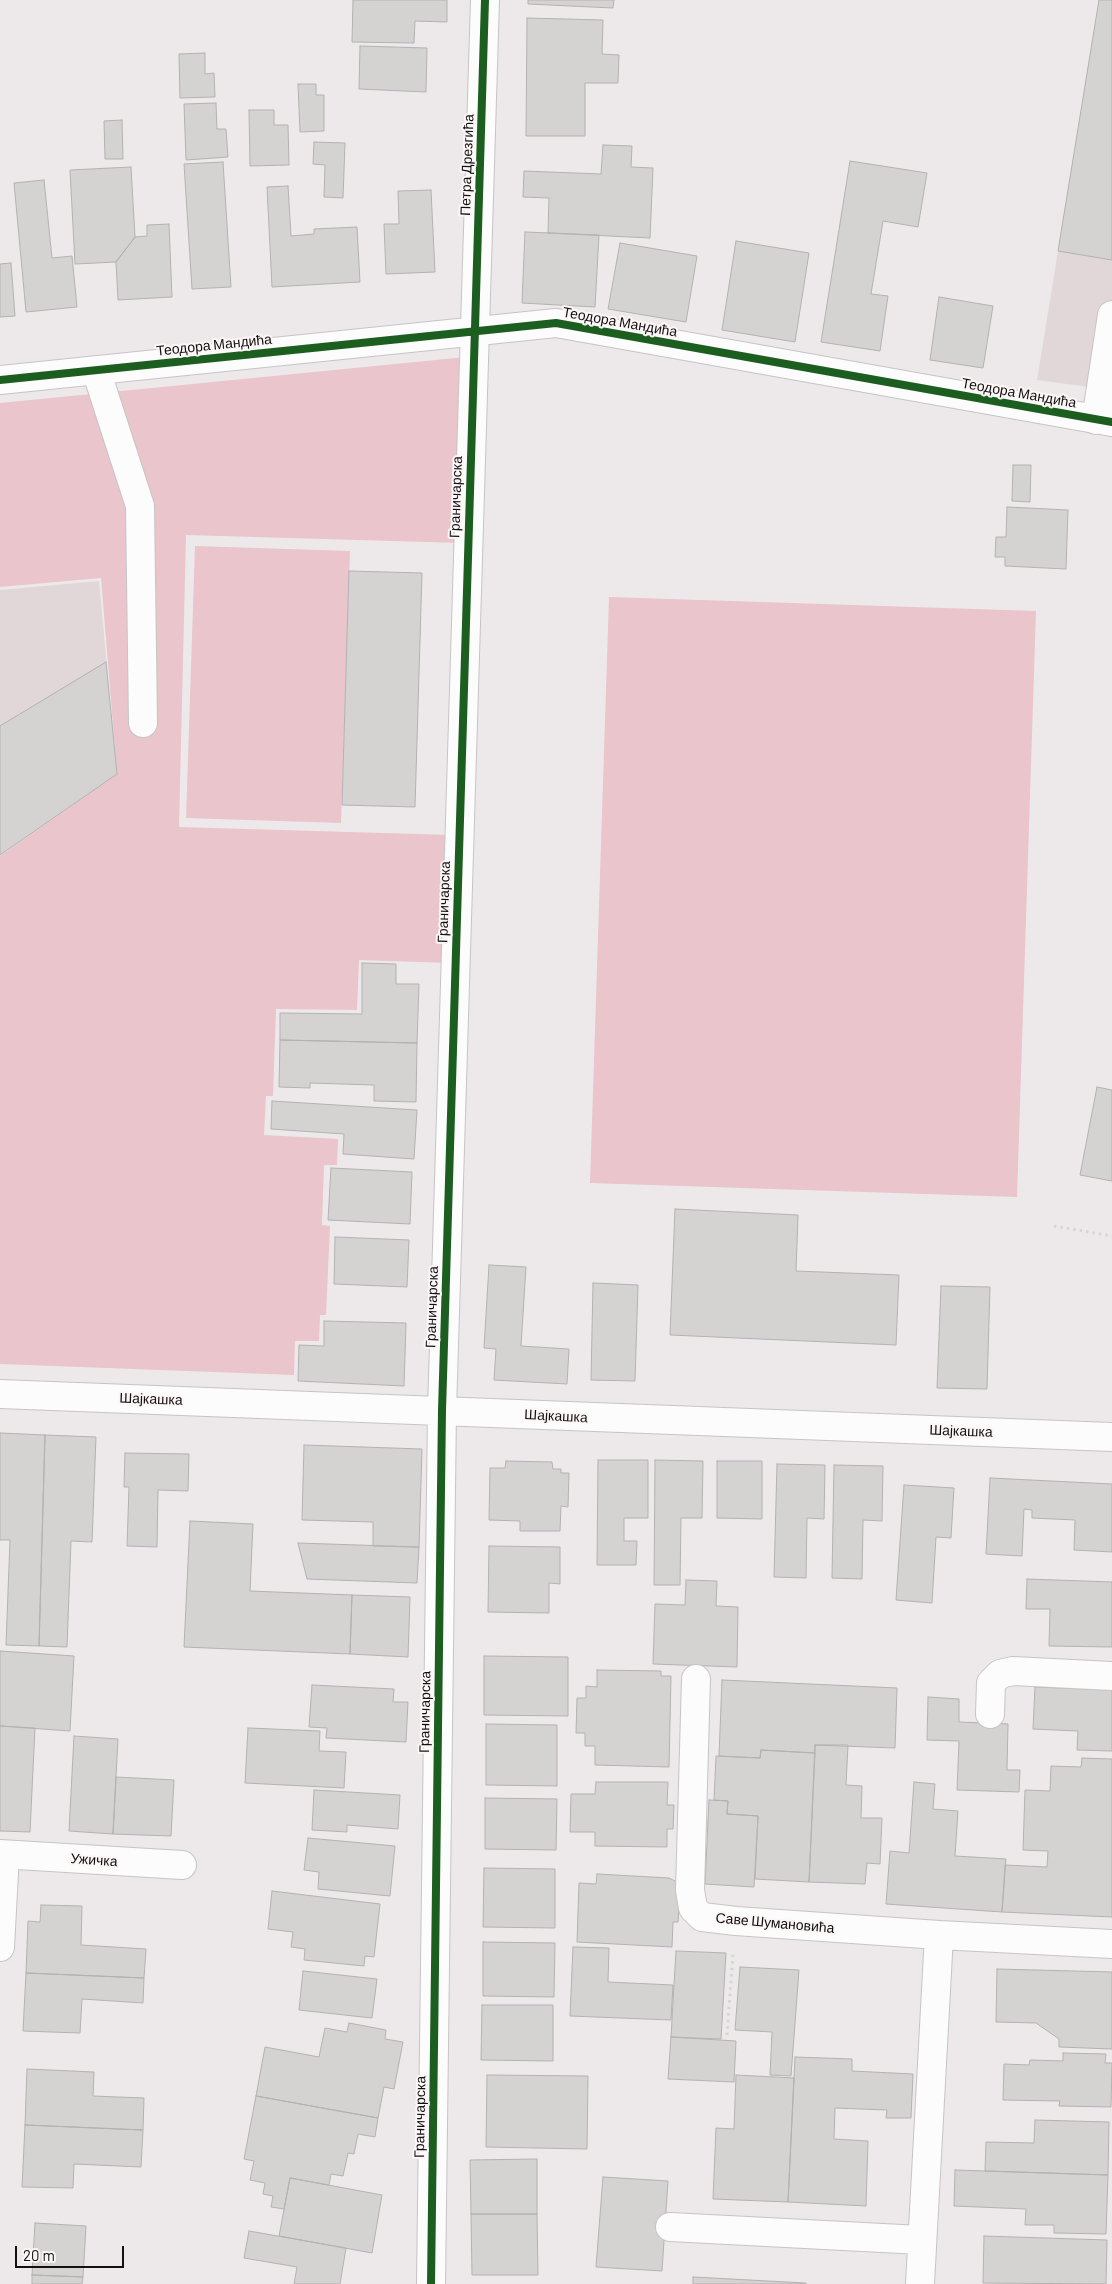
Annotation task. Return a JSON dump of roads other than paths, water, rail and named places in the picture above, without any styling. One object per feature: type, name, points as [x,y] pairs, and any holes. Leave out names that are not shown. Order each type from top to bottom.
[{"type":"street","name":"Петра Дрезгића","points":[[474,330],[485,0]]},
{"type":"street","points":[[1104,421],[1112,315]]},
{"type":"street","name":"Теодора Мандића","points":[[0,380],[556,322],[1104,421]]},
{"type":"street","name":"Граничарска","points":[[431,2284],[442,1410],[474,330]]},
{"type":"street","points":[[96,370],[140,506],[143,723]]},
{"type":"street","name":"Шајкашка","points":[[0,1394],[1112,1437]]},
{"type":"street","points":[[990,1714],[991,1683],[1000,1674],[1013,1671],[1112,1676]]},
{"type":"street","name":"Саве Шумановића","points":[[696,1679],[690,1890],[693,1908],[702,1916],[736,1921],[939,1935],[1112,1944]]},
{"type":"street","name":"Ужичка","points":[[0,1947],[3,1854],[182,1866]]},
{"type":"street","points":[[920,2284],[939,1935]]},
{"type":"street","points":[[670,2226],[921,2240]]}]
